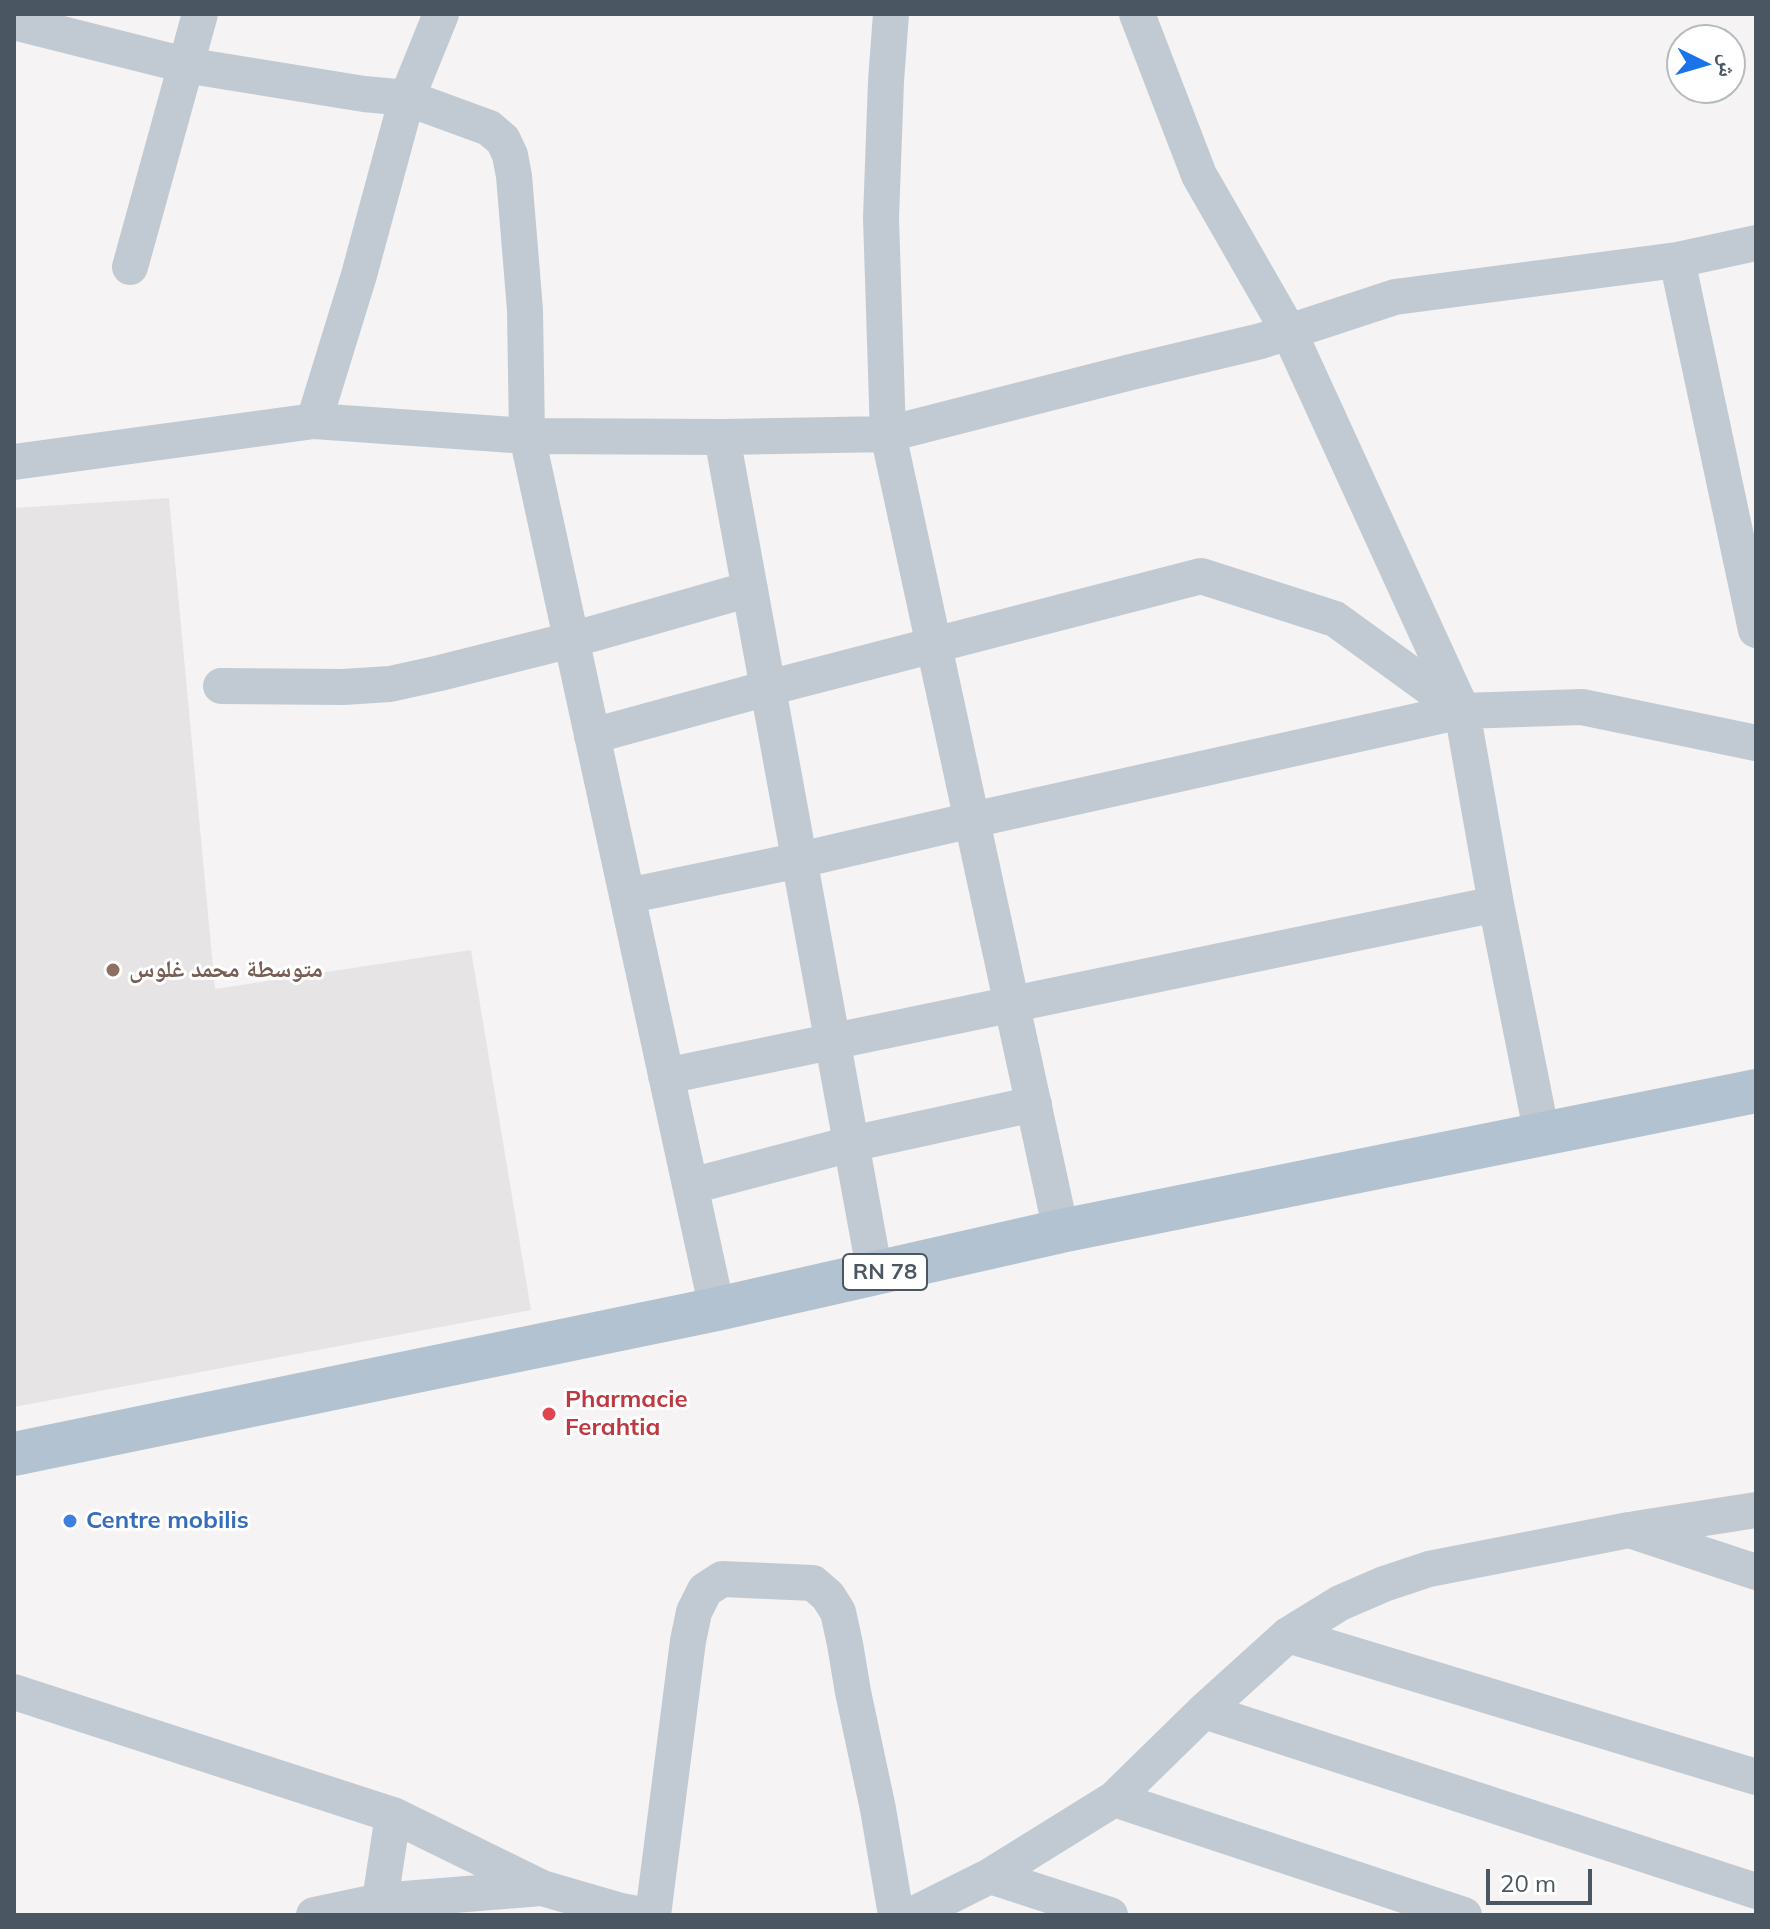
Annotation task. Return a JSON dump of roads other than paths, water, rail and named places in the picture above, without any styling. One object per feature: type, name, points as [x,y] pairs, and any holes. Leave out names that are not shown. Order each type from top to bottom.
[{"type":"main road","name":"RN 78","points":[[14,1454],[717,1309],[1061,1231],[1756,1091]]},
{"type":"street","points":[[130,267],[200,14]]},
{"type":"street","points":[[314,421],[359,275],[407,98],[441,14]]},
{"type":"street","points":[[891,14],[881,218],[888,434],[1061,1231]]},
{"type":"street","points":[[1137,14],[1199,175],[1289,332],[1462,711],[1542,1135]]},
{"type":"street","points":[[14,22],[185,65],[407,98],[489,128],[503,140],[514,176],[525,310],[527,436],[717,1309]]},
{"type":"street","points":[[14,462],[314,421],[527,436],[888,434],[1261,341],[1395,297],[1677,260],[1756,243]]},
{"type":"street","points":[[1677,260],[1756,630]]},
{"type":"street","points":[[722,437],[875,1274]]},
{"type":"street","points":[[592,736],[1201,576],[1335,619],[1462,711]]},
{"type":"street","points":[[221,686],[343,687],[390,684],[571,640],[750,589]]},
{"type":"street","points":[[627,896],[1462,711],[1582,707],[1756,743]]},
{"type":"street","points":[[666,1076],[1496,904]]},
{"type":"street","points":[[691,1186],[851,1144],[1034,1104]]},
{"type":"street","points":[[912,1915],[990,1876],[1114,1799],[1288,1635],[1340,1603],[1429,1569],[1629,1530],[1756,1510]]},
{"type":"street","points":[[1629,1530],[1756,1572]]},
{"type":"street","points":[[14,1692],[393,1815],[542,1888],[634,1914],[694,1612],[705,1590],[722,1579],[813,1583],[828,1596],[838,1612],[896,1915]]},
{"type":"street","points":[[1288,1635],[1756,1777]]},
{"type":"street","points":[[1204,1711],[1756,1891]]},
{"type":"street","points":[[1114,1799],[1464,1915]]},
{"type":"street","points":[[380,1901],[393,1815]]},
{"type":"street","points":[[990,1876],[1110,1915]]},
{"type":"street","points":[[314,1915],[380,1901],[542,1888]]},
{"type":"place","name":"متوسطة محمد غلوس","points":[[113,970]]},
{"type":"place","name":"Pharmacie Ferahtia","points":[[549,1414]]},
{"type":"place","name":"Centre mobilis","points":[[70,1521]]}]
